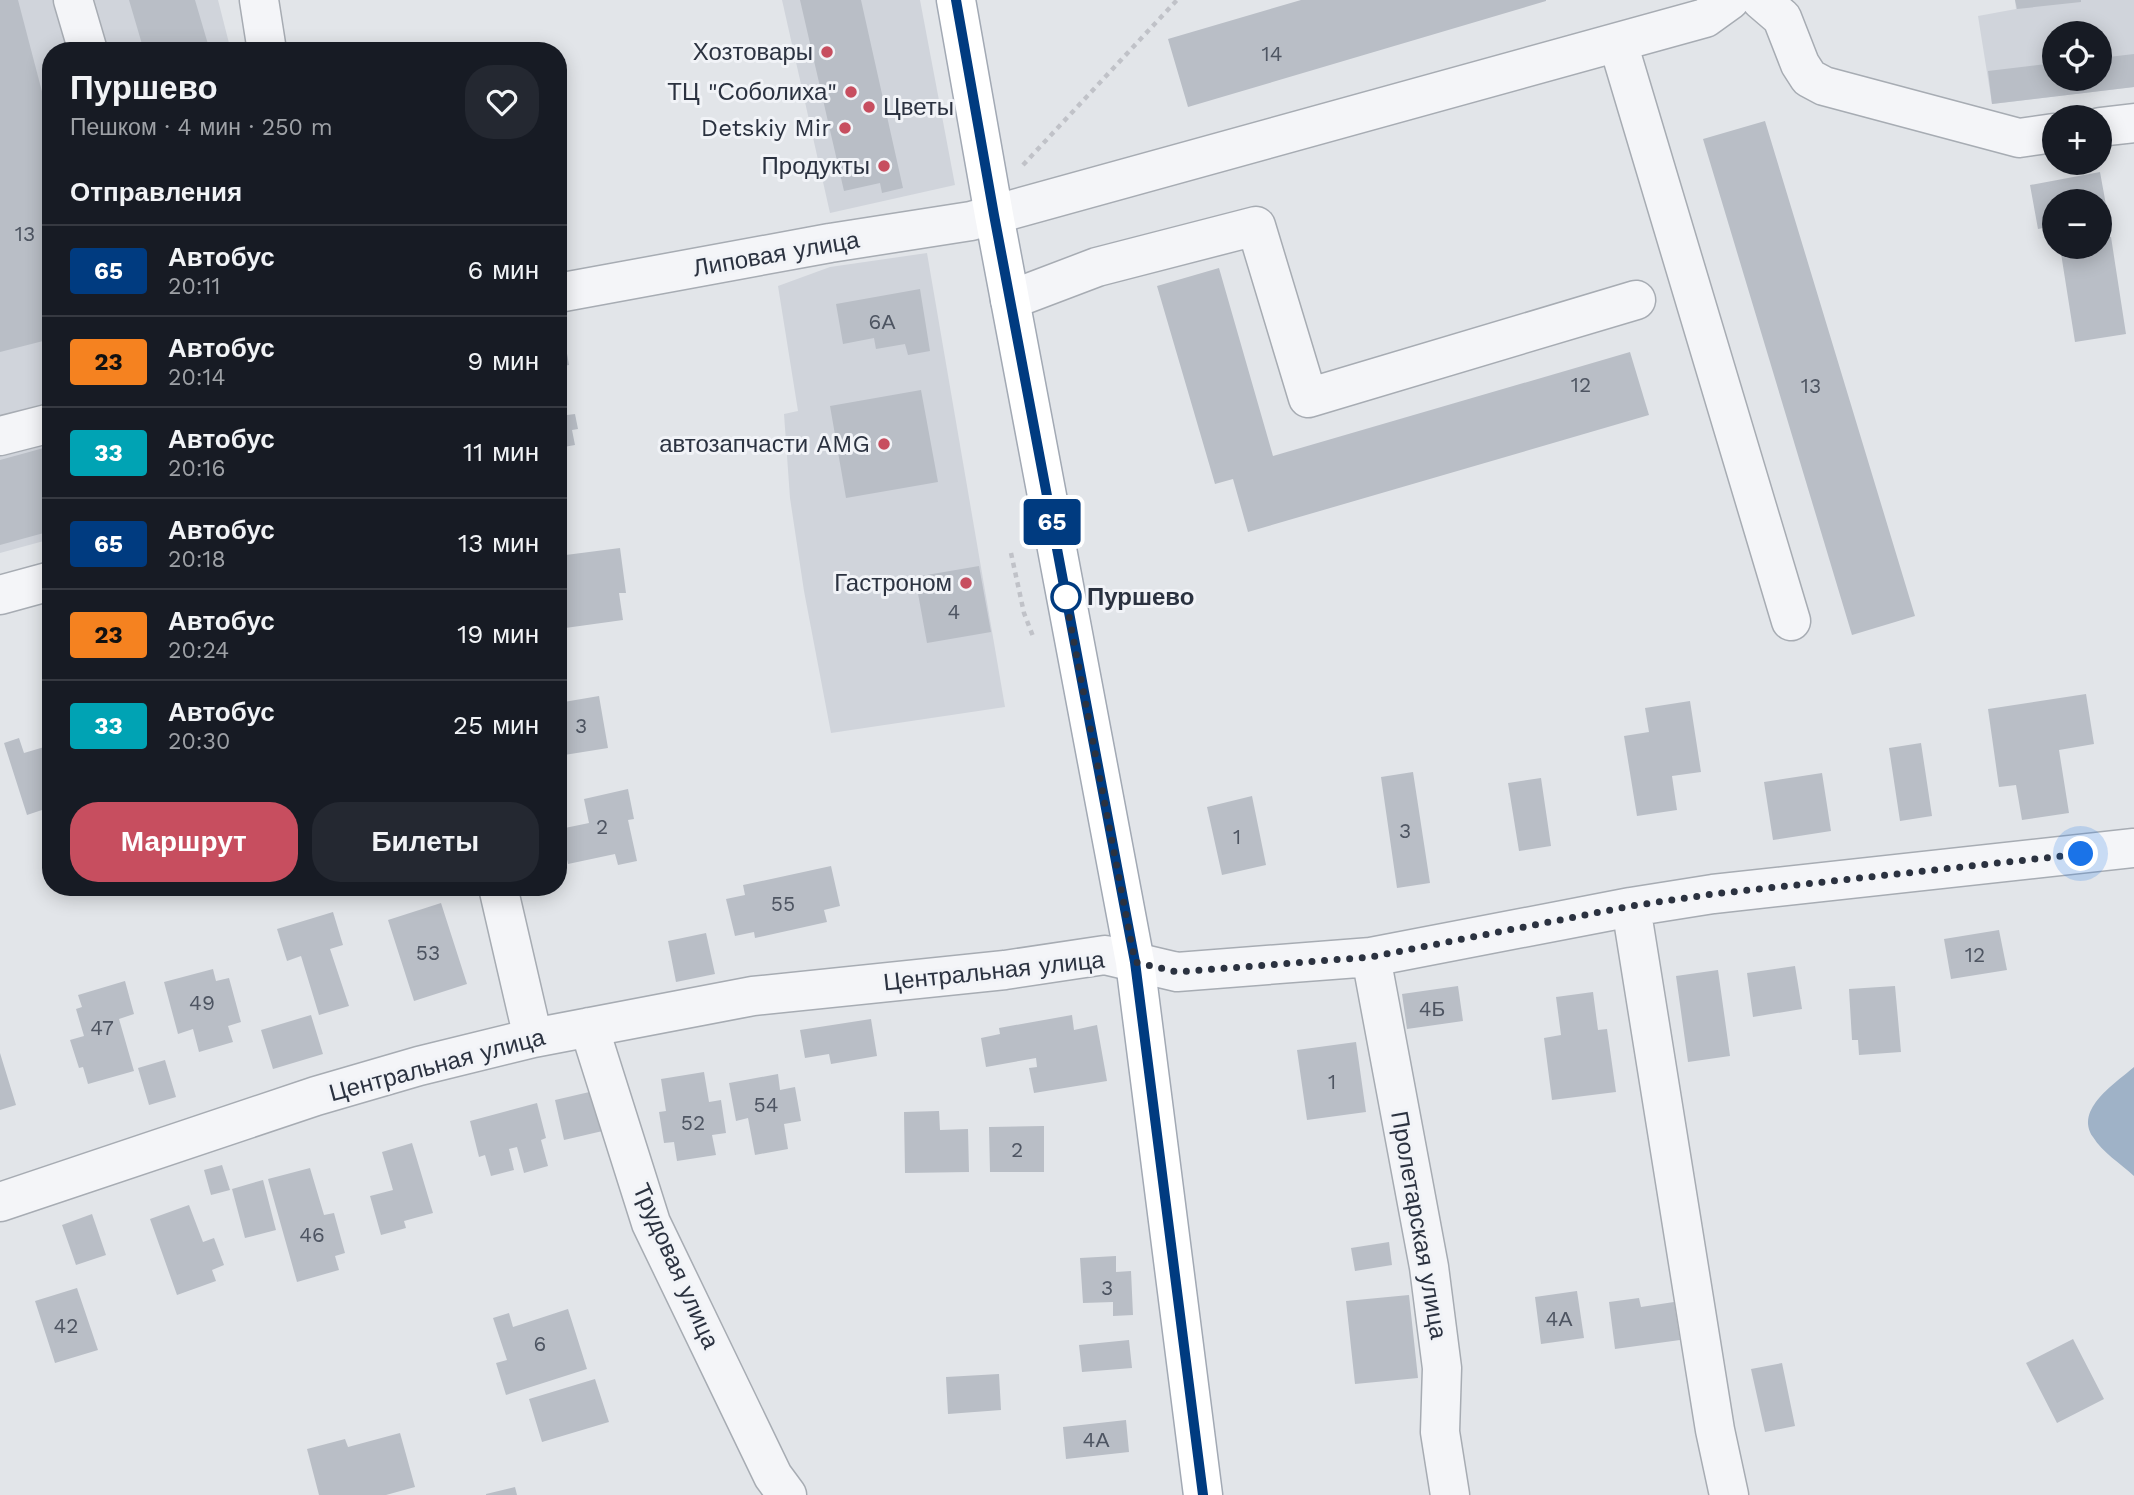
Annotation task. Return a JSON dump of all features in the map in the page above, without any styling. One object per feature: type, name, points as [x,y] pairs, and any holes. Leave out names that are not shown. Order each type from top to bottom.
[{"type":"main road","points":[[956,0],[991,200],[1135,962],[1203,1495]]},
{"type":"street","points":[[73,0],[85,42]]},
{"type":"street","points":[[259,0],[266,42]]},
{"type":"street","name":"Липовая улица","points":[[567,291],[830,243],[971,221],[991,200],[1618,43],[1705,18],[1730,0]]},
{"type":"street","points":[[1761,0],[1783,18],[1800,64],[1809,78],[1824,86],[2019,138],[2042,135]]},
{"type":"street","points":[[1618,43],[1791,621]]},
{"type":"street","points":[[2112,126],[2134,123]]},
{"type":"street","points":[[1010,300],[1097,267],[1256,226],[1308,398],[1636,300]]},
{"type":"street","points":[[0,436],[42,425]]},
{"type":"street","points":[[0,595],[42,583]]},
{"type":"street","name":"Центральная улица","points":[[0,1202],[316,1096],[419,1066],[533,1038],[753,996],[1005,970],[1105,955],[1177,972],[1371,957],[1631,906],[1713,894],[2134,848]]},
{"type":"street","points":[[500,896],[533,1038]]},
{"type":"street","points":[[1631,906],[1715,1430],[1729,1495]]},
{"type":"street","name":"Пролетарская улица","points":[[1371,957],[1429,1267],[1442,1368],[1440,1432],[1450,1495]]},
{"type":"street","name":"Трудовая улица","points":[[589,1027],[651,1223],[773,1476],[786,1495]]},
{"type":"path","points":[[991,200],[1177,0]]},
{"type":"shaded area","points":[[0,0],[218,0],[229,42],[42,42],[42,541],[0,553]]},
{"type":"shaded area","points":[[782,0],[920,0],[955,185],[830,213]]},
{"type":"shaded area","points":[[2015,0],[2134,0],[2134,87],[2112,90],[2112,21],[2042,21],[2042,91],[2101,91],[1992,104],[1978,16],[2016,9]]},
{"type":"shaded area","points":[[927,253],[1005,707],[831,733],[804,591],[790,498],[784,414],[798,411],[778,286],[830,267]]},
{"type":"water","points":[[2134,1067],[2134,1176],[2101,1148],[2089,1127],[2089,1116],[2108,1089]]},
{"type":"building","points":[[0,0],[18,0],[42,92],[42,341],[0,352]]},
{"type":"building","points":[[129,0],[195,0],[207,42],[141,42]]},
{"type":"building","name":"ТЦ \"Соболиха\"","points":[[800,0],[861,0],[903,188],[882,193],[880,183],[844,191]]},
{"type":"building","points":[[1301,0],[1546,1],[1188,107],[1168,39]]},
{"type":"building","points":[[2015,0],[2081,0],[2081,2],[2017,9]]},
{"type":"building","points":[[2134,54],[2134,87],[2112,90],[2112,57]]},
{"type":"building","points":[[2042,64],[2042,91],[2101,91],[1992,104],[1988,71]]},
{"type":"building","points":[[1765,121],[1915,616],[1852,635],[1703,139]]},
{"type":"building","points":[[2084,175],[2101,175],[2103,189],[2042,189],[2042,228],[2038,229],[2030,185]]},
{"type":"building","points":[[2112,243],[2126,334],[2075,342],[2062,259],[2112,259]]},
{"type":"building","points":[[1219,268],[1273,456],[1630,352],[1649,415],[1248,532],[1233,479],[1215,484],[1157,286]]},
{"type":"building","points":[[920,289],[930,351],[908,355],[905,344],[876,349],[874,338],[843,344],[836,304]]},
{"type":"building","name":"автозапчасти AMG","points":[[921,390],[938,482],[846,498],[830,406]]},
{"type":"building","points":[[575,414],[578,429],[572,430],[575,445],[567,446],[567,415]]},
{"type":"building","points":[[42,448],[42,533],[0,545],[0,460]]},
{"type":"building","points":[[620,548],[626,593],[619,593],[623,620],[567,628],[567,555]]},
{"type":"building","points":[[979,566],[991,632],[927,643],[915,577]]},
{"type":"building","points":[[2086,694],[2094,744],[2059,750],[2069,813],[2022,820],[2016,785],[1999,787],[1988,709]]},
{"type":"building","points":[[599,696],[608,748],[567,755],[567,701]]},
{"type":"building","points":[[1690,701],[1701,772],[1672,776],[1677,810],[1637,816],[1624,736],[1649,732],[1645,708]]},
{"type":"building","points":[[19,738],[24,753],[42,748],[42,810],[27,815],[4,743]]},
{"type":"building","points":[[1921,743],[1932,816],[1900,821],[1889,748]]},
{"type":"building","points":[[1413,772],[1430,883],[1397,888],[1381,777]]},
{"type":"building","points":[[1822,773],[1831,831],[1773,840],[1764,782]]},
{"type":"building","points":[[1541,778],[1551,846],[1519,851],[1508,783]]},
{"type":"building","points":[[628,789],[634,819],[628,820],[637,861],[618,865],[615,854],[568,864],[567,828],[589,823],[584,799]]},
{"type":"building","points":[[1252,796],[1266,865],[1222,875],[1207,807]]},
{"type":"building","points":[[831,866],[840,906],[824,910],[827,922],[755,938],[754,932],[735,936],[726,899],[745,895],[743,885]]},
{"type":"building","points":[[441,903],[467,984],[414,1001],[388,920]]},
{"type":"building","points":[[333,912],[343,945],[330,949],[349,1006],[319,1015],[301,956],[287,961],[277,929]]},
{"type":"building","points":[[1999,930],[2007,970],[1951,979],[1944,939]]},
{"type":"building","points":[[706,933],[715,974],[676,982],[668,941]]},
{"type":"building","points":[[1795,966],[1802,1009],[1753,1017],[1747,973]]},
{"type":"building","points":[[213,969],[216,981],[229,978],[241,1022],[228,1026],[233,1042],[199,1052],[193,1029],[178,1034],[164,982]]},
{"type":"building","points":[[1718,970],[1730,1056],[1688,1062],[1676,976]]},
{"type":"building","points":[[125,981],[134,1014],[119,1019],[134,1071],[88,1084],[83,1067],[79,1068],[70,1040],[84,1036],[76,1009],[82,1007],[78,995]]},
{"type":"building","points":[[1458,986],[1463,1021],[1407,1029],[1402,994]]},
{"type":"building","points":[[1895,986],[1901,1052],[1859,1055],[1858,1040],[1852,1040],[1849,989]]},
{"type":"building","points":[[1593,992],[1598,1030],[1607,1029],[1616,1092],[1552,1100],[1544,1038],[1561,1035],[1556,997]]},
{"type":"building","points":[[311,1015],[323,1054],[273,1069],[261,1030]]},
{"type":"building","points":[[1072,1015],[1074,1030],[1097,1025],[1107,1081],[1034,1093],[1029,1068],[1037,1067],[1036,1058],[986,1067],[981,1038],[1000,1034],[999,1028]]},
{"type":"building","points":[[871,1019],[877,1056],[831,1064],[829,1054],[805,1058],[800,1030]]},
{"type":"building","points":[[1356,1042],[1366,1112],[1307,1120],[1297,1050]]},
{"type":"building","points":[[0,1053],[16,1105],[0,1110]]},
{"type":"building","points":[[165,1060],[176,1097],[149,1105],[138,1068]]},
{"type":"building","points":[[704,1072],[709,1102],[721,1100],[726,1133],[712,1135],[716,1155],[677,1161],[674,1142],[664,1143],[659,1112],[666,1111],[661,1079]]},
{"type":"building","points":[[778,1074],[780,1090],[795,1087],[801,1121],[784,1124],[788,1149],[755,1155],[748,1118],[736,1121],[729,1083]]},
{"type":"building","points":[[598,1090],[607,1130],[564,1140],[555,1100]]},
{"type":"building","points":[[537,1103],[546,1138],[541,1140],[548,1166],[524,1173],[517,1147],[509,1149],[514,1170],[491,1176],[485,1155],[479,1157],[470,1121]]},
{"type":"building","points":[[939,1111],[940,1130],[968,1129],[969,1172],[905,1173],[904,1112]]},
{"type":"building","points":[[1044,1126],[1044,1172],[990,1172],[989,1127]]},
{"type":"building","points":[[412,1143],[433,1213],[404,1221],[406,1228],[381,1235],[370,1196],[393,1190],[382,1152]]},
{"type":"building","points":[[222,1165],[230,1190],[211,1195],[204,1170]]},
{"type":"building","points":[[310,1168],[324,1215],[334,1213],[345,1253],[335,1256],[339,1270],[297,1282],[268,1179]]},
{"type":"building","points":[[263,1180],[276,1230],[245,1238],[232,1189]]},
{"type":"building","points":[[189,1205],[203,1242],[214,1238],[224,1265],[212,1270],[216,1281],[177,1295],[150,1219]]},
{"type":"building","points":[[92,1214],[106,1255],[76,1265],[62,1225]]},
{"type":"building","points":[[1389,1242],[1392,1265],[1355,1271],[1351,1248]]},
{"type":"building","points":[[1116,1256],[1116,1272],[1131,1271],[1133,1315],[1113,1316],[1113,1302],[1083,1303],[1080,1258]]},
{"type":"building","points":[[77,1288],[98,1350],[55,1363],[35,1301]]},
{"type":"building","points":[[1577,1291],[1584,1338],[1541,1344],[1535,1297]]},
{"type":"building","points":[[1409,1295],[1418,1378],[1355,1384],[1346,1301]]},
{"type":"building","points":[[1639,1298],[1641,1307],[1674,1302],[1680,1340],[1615,1349],[1609,1302]]},
{"type":"building","points":[[568,1309],[587,1369],[506,1395],[496,1363],[507,1360],[493,1318],[509,1313],[513,1327]]},
{"type":"building","points":[[2073,1339],[2104,1399],[2057,1423],[2026,1363]]},
{"type":"building","points":[[1129,1340],[1132,1368],[1082,1372],[1079,1345]]},
{"type":"building","points":[[1782,1363],[1795,1426],[1765,1432],[1751,1369]]},
{"type":"building","points":[[999,1374],[1001,1410],[948,1414],[946,1377]]},
{"type":"building","points":[[595,1379],[609,1422],[542,1442],[529,1399]]},
{"type":"building","points":[[1126,1420],[1129,1452],[1066,1459],[1063,1427]]},
{"type":"building","points":[[400,1433],[415,1487],[386,1495],[319,1495],[307,1449],[345,1439],[348,1447]]},
{"type":"building","points":[[515,1487],[517,1495],[486,1495],[486,1494]]},
{"type":"bus line","name":"65","points":[[956,0],[1135,962],[1203,1495]]},
{"type":"place","name":"Хозтовары","points":[[827,52]]},
{"type":"place","name":"ТЦ \"Соболиха\"","points":[[851,92]]},
{"type":"place","name":"Цветы","points":[[869,107]]},
{"type":"place","name":"Detskiy Mir","points":[[845,128]]},
{"type":"place","name":"Продукты","points":[[884,166]]},
{"type":"place","name":"автозапчасти AMG","points":[[884,444]]},
{"type":"place","name":"Гастроном","points":[[966,583]]},
{"type":"place","name":"Пуршево","points":[[1066,597]]},
{"type":"route","points":[[1066,597],[1065,595],[1135,962],[1177,972],[1371,957],[1631,906],[1713,894],[2081,854]]}]
